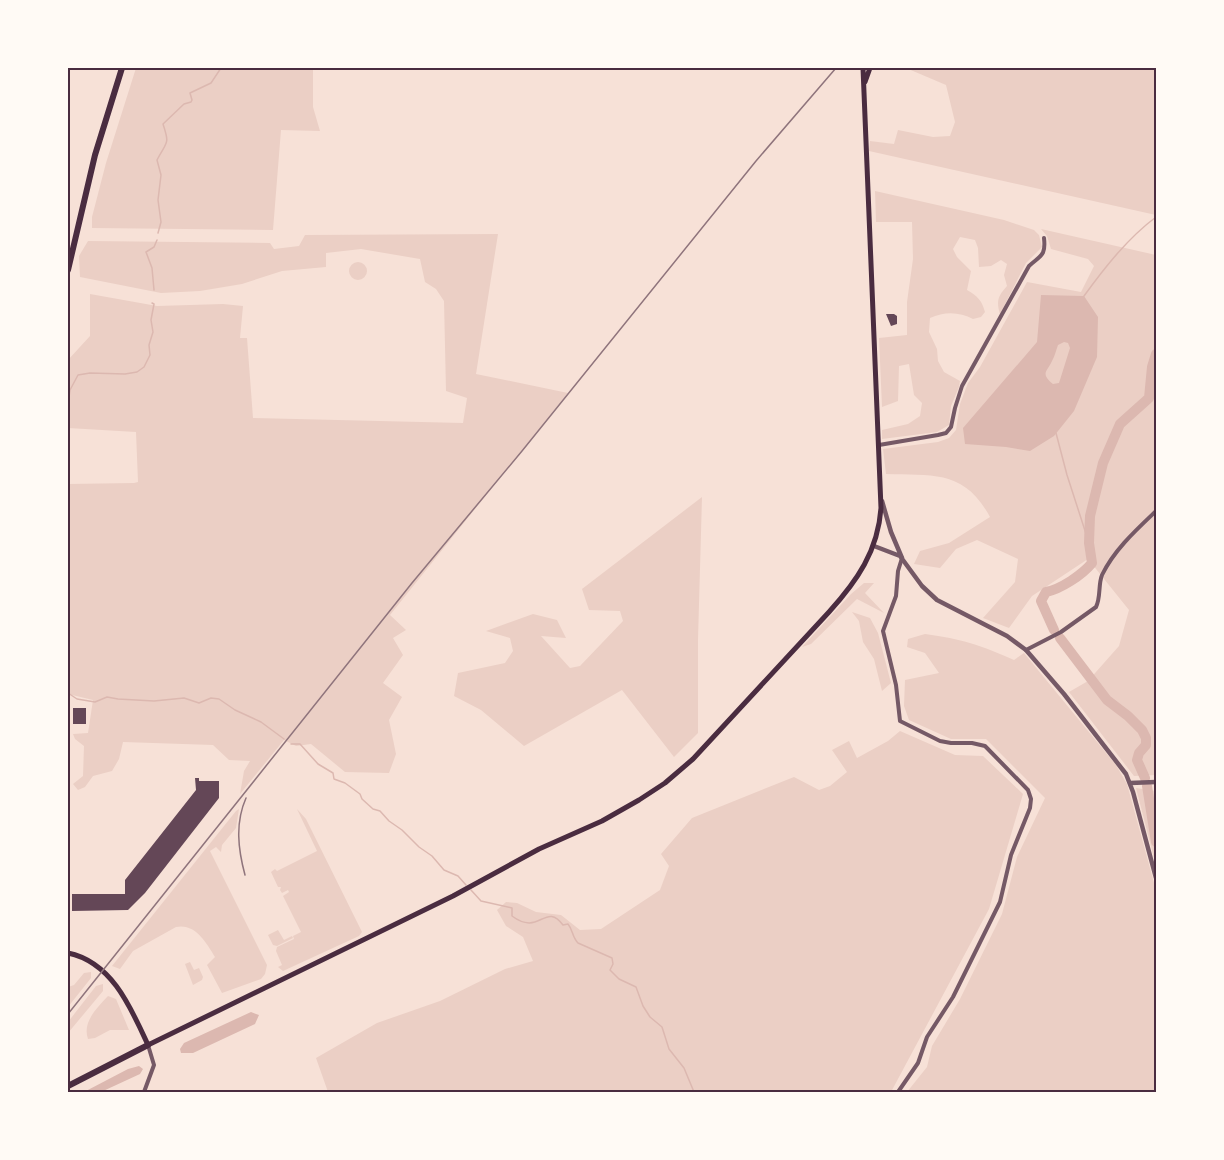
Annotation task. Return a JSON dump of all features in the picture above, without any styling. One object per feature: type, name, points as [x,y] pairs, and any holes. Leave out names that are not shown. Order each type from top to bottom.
[{"type":"highway","points":[[68,270],[95,155],[122,68]]},
{"type":"highway","points":[[68,1086],[148,1045]]},
{"type":"main road","points":[[68,953],[91,961],[109,977],[128,1005],[148,1045],[453,896],[539,849],[622,810],[666,783],[726,725],[850,588],[874,546],[881,518],[863,68]]},
{"type":"main road","points":[[864,86],[870,68]]},
{"type":"street","points":[[879,445],[946,433],[951,427],[962,386],[1029,266],[1045,251],[1044,238]]},
{"type":"street","points":[[881,498],[902,558],[922,586],[937,600],[1000,633],[1026,650],[1116,759],[1130,783],[1156,878]]},
{"type":"street","points":[[1026,650],[1061,632],[1096,607],[1099,601],[1101,578],[1105,570],[1127,538],[1156,512]]},
{"type":"street","points":[[874,546],[892,551],[902,558]]},
{"type":"street","points":[[898,1092],[918,1063],[927,1037],[953,997],[1000,902],[1011,855],[1027,817],[1031,799],[1028,790],[988,748],[974,743],[940,741],[900,721],[894,675],[883,631],[896,596],[898,571],[902,558]]},
{"type":"street","points":[[1130,783],[1156,782]]},
{"type":"street","points":[[144,1092],[154,1065],[148,1045]]},
{"type":"shaded area","points":[[136,68],[313,68],[313,107],[320,131],[281,130],[273,230],[92,228],[92,217],[106,163]]},
{"type":"shaded area","points":[[906,68],[1156,68],[1156,215],[869,151],[870,141],[894,144],[898,130],[933,137],[950,136],[955,122],[946,85]]},
{"type":"shaded area","points":[[875,191],[1004,220],[1034,230],[1039,235],[1042,247],[1026,263],[1000,314],[998,302],[1007,286],[1004,275],[1007,264],[1001,260],[991,266],[979,267],[975,240],[960,237],[953,249],[957,257],[971,271],[967,290],[979,299],[985,312],[981,317],[973,319],[952,313],[930,318],[929,332],[937,349],[938,361],[944,372],[960,381],[951,406],[949,425],[937,432],[882,439],[882,430],[908,424],[920,416],[922,403],[914,395],[909,364],[899,366],[898,401],[882,407],[879,338],[907,335],[907,302],[913,259],[912,222],[876,222]]},
{"type":"shaded area","points":[[1041,229],[1156,255],[1156,775],[1134,776],[1069,692],[1088,681],[1119,646],[1129,610],[1088,559],[1032,596],[1009,628],[983,618],[1015,582],[1018,559],[977,540],[956,549],[940,568],[914,564],[920,551],[949,543],[990,517],[980,501],[969,490],[946,478],[886,474],[883,449],[938,442],[949,438],[956,430],[960,404],[968,383],[980,367],[1027,282],[1081,292],[1094,266],[1088,259],[1051,249],[1047,236]]},
{"type":"shaded area","points":[[498,234],[476,374],[568,393],[390,615],[406,630],[393,638],[403,655],[383,683],[402,697],[389,720],[396,754],[389,773],[345,772],[311,744],[296,746],[284,740],[240,794],[244,771],[250,761],[229,760],[213,745],[123,742],[119,759],[112,771],[93,776],[85,787],[78,790],[73,784],[83,776],[84,746],[75,739],[73,734],[88,733],[93,700],[68,694],[68,484],[138,482],[136,432],[68,428],[68,360],[90,336],[90,294],[157,306],[223,304],[243,306],[240,338],[247,338],[253,418],[463,423],[467,398],[446,391],[444,301],[436,289],[425,282],[420,259],[361,249],[326,253],[326,267],[282,271],[242,284],[200,291],[161,293],[80,277],[79,256],[88,241],[270,243],[274,249],[299,246],[305,235]]},
{"type":"shaded area","points":[[354,262],[362,262],[367,267],[365,278],[354,280],[349,275],[349,267]]},
{"type":"shaded area","points":[[1041,295],[1084,296],[1098,317],[1097,357],[1074,411],[1054,436],[1030,451],[965,444],[963,428],[1037,342]],"holes":[[[1068,343],[1070,348],[1059,383],[1053,384],[1046,372],[1058,345]]]},
{"type":"shaded area","points":[[702,497],[698,733],[674,757],[622,690],[524,746],[481,710],[454,696],[458,673],[505,663],[513,651],[510,638],[486,631],[533,614],[557,620],[566,638],[541,636],[570,668],[580,666],[623,621],[620,611],[589,610],[582,589]]},
{"type":"shaded area","points":[[864,583],[874,583],[865,593],[884,613],[857,599],[811,644],[802,647],[851,594]]},
{"type":"shaded area","points":[[852,612],[870,618],[878,633],[891,683],[882,691],[874,659],[863,642],[859,621]]},
{"type":"shaded area","points":[[925,634],[971,643],[1014,660],[1024,653],[1116,765],[1127,784],[1156,890],[1156,1092],[907,1092],[927,1067],[932,1046],[960,999],[1002,914],[1017,857],[1045,798],[986,739],[951,739],[909,720],[904,706],[905,680],[939,673],[925,653],[907,647],[908,639]]},
{"type":"shaded area","points":[[900,731],[955,755],[983,756],[1023,794],[989,909],[891,1092],[328,1092],[316,1058],[377,1023],[440,1001],[505,969],[533,961],[523,937],[506,926],[497,910],[506,902],[517,903],[536,912],[561,915],[580,930],[601,929],[660,890],[669,866],[661,854],[692,818],[794,777],[819,790],[830,786],[847,772],[832,750],[849,741],[857,758],[888,741]]},
{"type":"shaded area","points":[[1136,788],[1156,791],[1156,866]]},
{"type":"shaded area","points":[[239,809],[236,828],[222,845],[221,852],[216,847],[210,851],[267,965],[261,979],[222,993],[207,965],[215,957],[208,945],[194,931],[183,927],[176,927],[133,951],[120,969],[112,966],[236,811]]},
{"type":"shaded area","points":[[297,809],[306,819],[362,932],[359,936],[283,971],[278,967],[282,965],[276,951],[277,947],[294,939],[293,936],[301,932],[283,896],[289,892],[288,890],[282,893],[281,887],[278,887],[271,872],[317,851]]},
{"type":"shaded area","points":[[278,930],[284,940],[292,936],[293,938],[277,946],[273,945],[268,935]]},
{"type":"shaded area","points":[[190,962],[194,970],[199,968],[203,977],[193,985],[185,964]]},
{"type":"shaded area","points":[[91,972],[91,978],[68,1007],[68,987],[74,985],[84,973]]},
{"type":"shaded area","points":[[103,984],[103,991],[68,1033],[68,1022],[96,986]]},
{"type":"shaded area","points":[[108,996],[116,999],[129,1030],[110,1030],[88,1039],[89,1021],[95,1010]]},
{"type":"shaded area","points":[[251,1012],[259,1015],[255,1024],[193,1053],[181,1053],[180,1049],[184,1043]]},
{"type":"shaded area","points":[[139,1066],[143,1069],[140,1074],[101,1092],[84,1092],[128,1069]]},
{"type":"building","points":[[886,314],[897,316],[897,324],[891,326]]},
{"type":"building","points":[[73,708],[86,708],[86,724],[73,724]]},
{"type":"building","points":[[195,778],[199,778],[199,781],[219,781],[219,798],[145,893],[128,910],[72,911],[72,894],[125,894],[125,880],[196,790]]},
{"type":"waterway","points":[[158,233],[161,222],[158,200],[161,175],[157,160],[167,140],[163,124],[184,104],[191,102],[190,93],[211,83],[221,68]]},
{"type":"waterway","points":[[1084,296],[1117,254],[1156,217]]},
{"type":"waterway","points":[[154,290],[152,268],[146,252],[154,247],[157,240]]},
{"type":"waterway","points":[[68,404],[70,390],[78,375],[125,374],[137,372],[144,367],[150,355],[149,345],[153,332],[151,320],[154,304],[152,303]]},
{"type":"waterway","points":[[1054,630],[1041,601],[1046,592],[1071,581],[1092,563],[1089,543],[1090,516],[1103,463],[1120,424],[1149,398],[1152,367],[1156,354]]},
{"type":"waterway","points":[[1056,433],[1089,543]]},
{"type":"waterway","points":[[1060,638],[1107,700],[1142,730],[1146,738],[1146,745],[1139,753],[1137,760],[1145,778]]},
{"type":"waterway","points":[[68,693],[77,699],[95,702],[107,697],[154,701],[184,698],[199,703],[211,698],[219,699],[235,710],[261,722],[284,739]]},
{"type":"waterway","points":[[291,744],[300,744],[318,764],[333,773],[334,779],[345,783],[360,794],[373,809],[380,811],[432,856],[444,870],[458,876],[466,885]]},
{"type":"waterway","points":[[1147,786],[1156,842]]},
{"type":"waterway","points":[[471,890],[481,901],[512,908],[512,916],[521,921],[536,922],[551,916],[563,925],[568,924],[578,943],[612,958],[613,964],[610,970],[619,979],[636,987],[650,1017],[662,1027],[669,1049],[684,1068],[694,1092]]},
{"type":"railway","points":[[68,1014],[412,583],[522,451],[756,161],[836,68]]},
{"type":"railway","points":[[245,875],[239,826],[246,798]]}]
